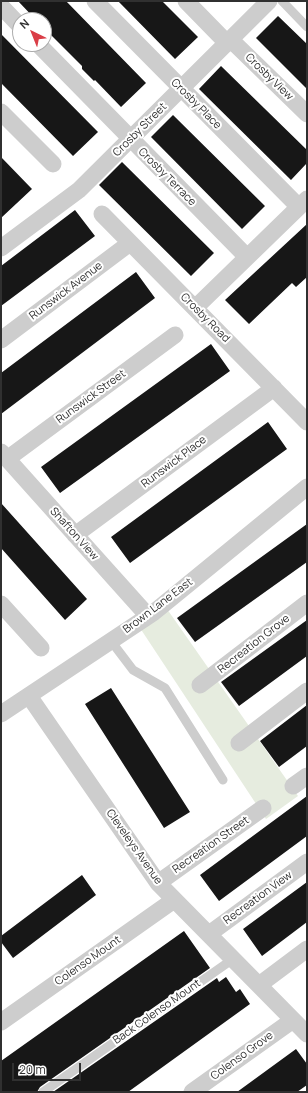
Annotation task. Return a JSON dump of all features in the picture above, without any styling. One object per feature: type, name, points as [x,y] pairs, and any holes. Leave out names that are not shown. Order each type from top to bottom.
[{"type":"street","name":"Crosby Place","points":[[95,1],[181,89],[303,203]]},
{"type":"street","name":"Crosby View","points":[[186,1],[307,114]]},
{"type":"street","name":"Crosby Street","points":[[4,242],[79,190],[269,1]]},
{"type":"street","points":[[1,6],[12,18]]},
{"type":"street","name":"Crosby Terrace","points":[[46,52],[247,257]]},
{"type":"street","points":[[1,112],[54,164]]},
{"type":"street","points":[[195,308],[303,203]]},
{"type":"street","name":"Crosby Road","points":[[102,214],[307,422]]},
{"type":"street","name":"Runswick Avenue","points":[[1,340],[130,243]]},
{"type":"street","name":"Runswick Street","points":[[4,455],[175,335]]},
{"type":"street","name":"Runswick Place","points":[[75,535],[274,388]]},
{"type":"street","name":"Shafton View","points":[[4,455],[148,616]]},
{"type":"street","name":"Brown Lane East","points":[[1,714],[148,616],[307,486]]},
{"type":"street","name":"Recreation Grove","points":[[200,685],[307,602]]},
{"type":"street","points":[[1,604],[41,648]]},
{"type":"street","points":[[239,743],[307,691]]},
{"type":"street","name":"Cleveleys Avenue","points":[[29,696],[158,883],[307,1034]]},
{"type":"street","points":[[293,786],[307,776]]},
{"type":"street","name":"Recreation Street","points":[[158,883],[263,808]]},
{"type":"street","name":"Recreation View","points":[[209,934],[307,862]]},
{"type":"street","name":"Colenso Mount","points":[[1,1022],[174,900]]},
{"type":"street","points":[[259,985],[307,949]]},
{"type":"street","name":"Colenso Grove","points":[[192,1092],[293,1020]]},
{"type":"lane","points":[[282,1],[307,27]]},
{"type":"lane","points":[[110,641],[133,670],[165,688],[223,780]]},
{"type":"lane","name":"Back Colenso Mount","points":[[43,1092],[232,959]]},
{"type":"shaded area","points":[[167,609],[298,796],[266,819],[140,628]]},
{"type":"building","points":[[18,1],[66,1],[146,83],[121,107],[82,69],[82,66],[52,36],[52,12],[28,12]]},
{"type":"building","points":[[118,1],[162,1],[198,37],[175,59]]},
{"type":"building","points":[[278,16],[307,44],[307,89],[256,38]]},
{"type":"building","points":[[1,34],[12,45],[12,52],[19,52],[98,132],[73,156],[1,83]]},
{"type":"building","points":[[221,66],[307,150],[307,163],[291,180],[199,89]]},
{"type":"building","points":[[173,115],[265,206],[242,229],[151,137]]},
{"type":"building","points":[[1,157],[32,189],[1,218]]},
{"type":"building","points":[[122,162],[214,253],[191,276],[99,185]]},
{"type":"building","points":[[75,210],[95,236],[1,306],[1,266]]},
{"type":"building","points":[[307,224],[307,277],[296,287],[292,283],[249,324],[225,300]]},
{"type":"building","points":[[136,272],[155,298],[1,414],[1,373]]},
{"type":"building","points":[[211,344],[230,371],[60,493],[41,467]]},
{"type":"building","points":[[268,422],[287,449],[130,563],[111,537]]},
{"type":"building","points":[[1,503],[87,599],[65,620],[1,548]]},
{"type":"building","points":[[307,524],[307,562],[195,642],[177,618]]},
{"type":"building","points":[[307,620],[307,656],[239,706],[221,682]]},
{"type":"building","points":[[111,688],[190,812],[164,828],[85,704]]},
{"type":"building","points":[[307,705],[307,746],[279,767],[260,741]]},
{"type":"building","points":[[307,796],[307,836],[219,901],[200,875]]},
{"type":"building","points":[[82,875],[96,895],[13,958],[1,942],[1,936]]},
{"type":"building","points":[[307,882],[307,922],[262,956],[243,929]]},
{"type":"building","points":[[184,931],[210,968],[40,1087],[37,1092],[1,1092],[1,1061]]},
{"type":"building","points":[[226,977],[236,992],[240,989],[250,1004],[128,1092],[53,1092],[217,978],[219,982]]},
{"type":"building","points":[[296,1049],[307,1064],[307,1085],[297,1092],[237,1092]]}]
